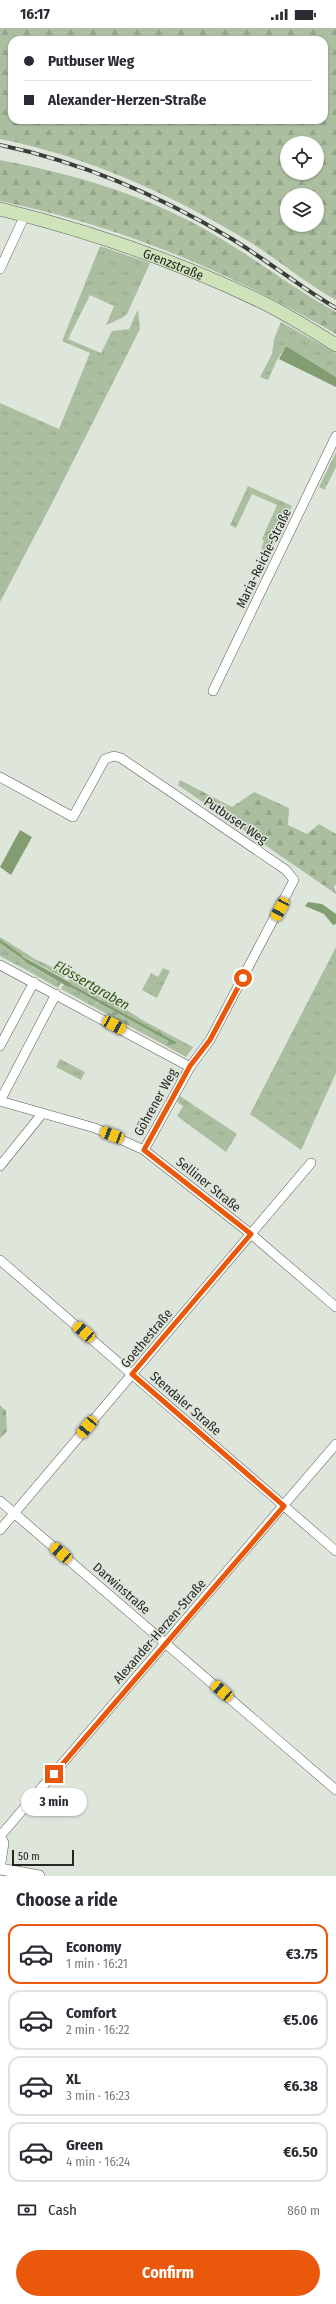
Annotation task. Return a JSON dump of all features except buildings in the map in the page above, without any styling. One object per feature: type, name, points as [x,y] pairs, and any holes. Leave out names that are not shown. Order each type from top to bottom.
[{"type":"main road","name":"Grenzstraße","points":[[0,209],[25,215],[150,254],[214,280],[264,303],[336,345]]},
{"type":"street","points":[[0,269],[25,215]]},
{"type":"street","name":"Maria-Reiche-Straße","points":[[213,691],[336,436]]},
{"type":"street","name":"Putbuser Weg","points":[[0,777],[73,817],[106,759],[114,756],[121,758],[292,875],[294,880],[292,886],[268,933],[210,1040],[190,1066]]},
{"type":"street","name":"Göhrener Weg","points":[[0,965],[190,1066],[144,1150]]},
{"type":"street","points":[[0,1046],[34,982]]},
{"type":"street","name":"Selliner Straße","points":[[56,994],[0,1101],[95,1128],[144,1150],[251,1234],[336,1307]]},
{"type":"street","points":[[0,1166],[42,1114]]},
{"type":"street","name":"Goethestraße","points":[[0,1530],[312,1163]]},
{"type":"street","name":"Stendaler Straße","points":[[0,1260],[336,1551]]},
{"type":"street","name":"Alexander-Herzen-Straße","points":[[1,1835],[336,1444]]},
{"type":"street","name":"Darwinstraße","points":[[0,1501],[336,1790]]},
{"type":"street","points":[[1,1835],[4,1851],[0,1869],[38,1876]]},
{"type":"green space","points":[[0,28],[336,28],[336,300],[253,244],[223,226],[162,194],[131,180],[67,156],[0,139]]},
{"type":"green space","points":[[0,160],[54,172],[107,187],[159,206],[184,218],[208,231],[336,312],[336,334],[255,290],[174,254],[89,224],[0,201]]},
{"type":"green space","points":[[100,246],[150,263],[127,314],[122,318],[106,325],[114,306],[90,295],[68,339],[101,353],[112,331],[129,329],[138,309],[140,329],[0,602],[0,403],[59,429],[90,353],[62,341]]},
{"type":"green space","points":[[281,322],[336,353],[336,377],[286,346],[277,360],[268,380],[260,377],[272,354],[274,339]]},
{"type":"green space","points":[[336,452],[336,467],[326,485],[325,490],[319,487]]},
{"type":"green space","points":[[248,486],[292,506],[270,553],[261,549],[264,541],[262,539],[277,505],[252,494],[236,528],[230,525]]},
{"type":"green space","points":[[180,780],[232,807],[254,792],[289,808],[288,825],[307,834],[319,824],[336,834],[336,885],[334,886],[336,894],[178,785]]},
{"type":"green space","points":[[0,937],[35,959],[67,974],[64,978],[19,954],[33,967],[30,972],[0,956]]},
{"type":"green space","points":[[336,947],[336,1073],[301,1150],[250,1114]]},
{"type":"green space","points":[[33,967],[61,983],[58,988],[30,972]]},
{"type":"green space","points":[[163,968],[170,971],[157,998],[142,990],[151,973],[158,977]]},
{"type":"green space","points":[[70,976],[100,997],[114,1002],[144,1021],[193,1047],[186,1057],[179,1053],[183,1044],[99,999],[94,1007],[61,989],[64,984],[69,988],[71,983],[68,980]]},
{"type":"green space","points":[[100,999],[184,1044],[179,1053],[94,1007]]},
{"type":"green space","points":[[60,1059],[85,1072],[81,1080],[56,1067]]},
{"type":"green space","points":[[180,1096],[237,1134],[226,1152],[177,1116],[183,1106],[177,1102]]},
{"type":"green space","points":[[0,1405],[6,1411],[7,1431],[0,1439]]},
{"type":"shaded area","points":[[286,346],[336,377],[336,387],[279,359]]},
{"type":"shaded area","points":[[20,830],[32,837],[11,875],[0,867]]},
{"type":"shaded area","points":[[308,902],[322,904],[336,914],[336,924],[333,925],[324,914],[305,906]]},
{"type":"shaded area","points":[[18,954],[71,983],[70,988],[27,963]]},
{"type":"waterway","name":"Flössertgraben","points":[[0,941],[21,956]]},
{"type":"waterway","name":"Flössertgraben","points":[[68,984],[175,1043]]},
{"type":"railway","points":[[0,145],[30,152],[91,171],[149,195],[178,209],[232,239],[336,308]]},
{"type":"route","points":[[54,1774],[284,1506],[132,1374],[251,1234],[144,1150],[190,1066],[210,1040],[243,978]]}]
